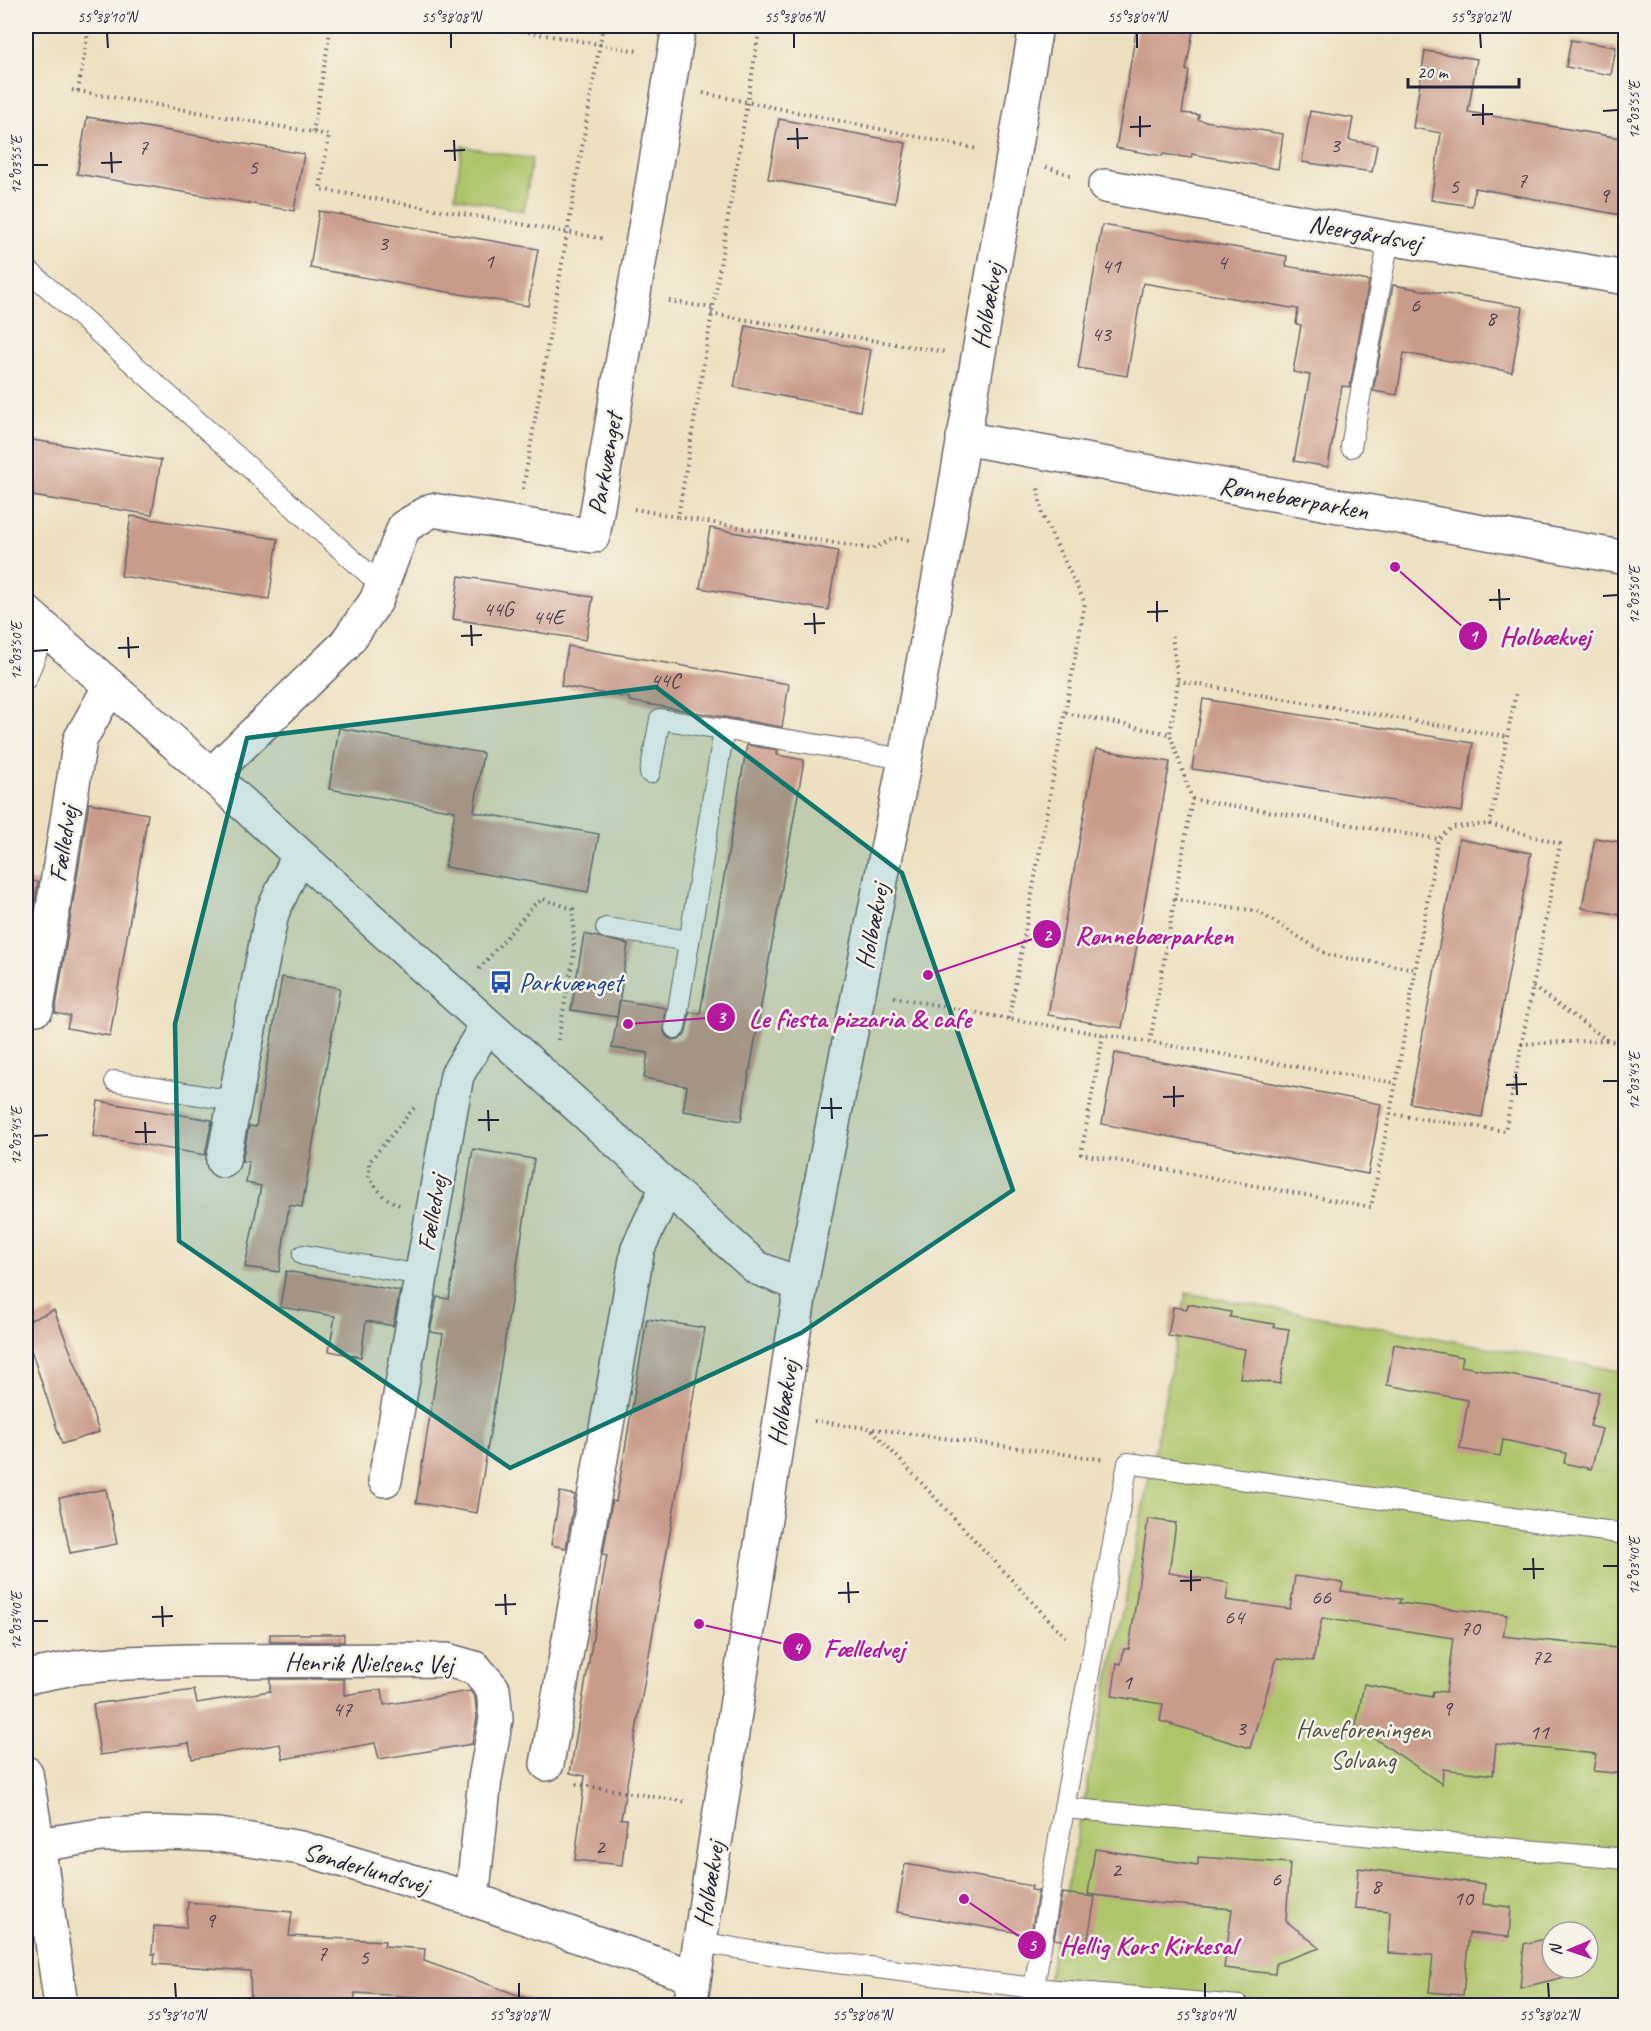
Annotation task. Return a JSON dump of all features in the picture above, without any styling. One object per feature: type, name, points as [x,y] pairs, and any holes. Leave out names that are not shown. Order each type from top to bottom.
[{"type":"street","name":"Parkvænget","points":[[210,775],[344,646],[376,601],[404,526],[432,510],[593,536],[680,26]]},
{"type":"street","name":"Holbækvej","points":[[692,1991],[801,1285],[906,759],[1036,26]]},
{"type":"street","name":"Neergårdsvej","points":[[1105,186],[1389,238],[1626,278]]},
{"type":"street","name":"Rønnebærparken","points":[[963,438],[1626,558]]},
{"type":"street","points":[[36,621],[757,1268],[801,1285]]},
{"type":"street","name":"Fælledvej","points":[[37,1008],[80,740],[110,686]]},
{"type":"street","points":[[223,1161],[272,914],[299,855]]},
{"type":"street","name":"Fælledvej","points":[[385,1480],[457,1075],[487,1025]]},
{"type":"street","points":[[547,1764],[638,1248],[667,1187]]},
{"type":"street","name":"Henrik Nielsens Vej","points":[[26,1677],[79,1667],[190,1661],[447,1660],[475,1668],[493,1689],[496,1719],[485,1779],[472,1899]]},
{"type":"street","points":[[26,1773],[32,1846],[61,2006]]},
{"type":"street","name":"Sønderlundsvej","points":[[32,1846],[100,1835],[165,1833],[219,1835],[301,1848],[472,1899],[692,1991]]},
{"type":"lane","points":[[1350,447],[1389,238]]},
{"type":"lane","points":[[26,268],[382,586]]},
{"type":"lane","points":[[26,679],[36,621]]},
{"type":"lane","points":[[650,773],[660,719],[906,759]]},
{"type":"lane","points":[[675,1028],[724,729]]},
{"type":"lane","points":[[606,928],[689,941]]},
{"type":"lane","points":[[115,1081],[234,1101]]},
{"type":"lane","points":[[303,1255],[421,1275]]},
{"type":"lane","points":[[1034,1988],[1064,1808],[1128,1463],[1626,1534]]},
{"type":"lane","points":[[1064,1808],[1626,1859]]},
{"type":"lane","points":[[700,1941],[782,1956],[1034,1988],[1239,2006]]},
{"type":"path","points":[[78,91],[89,26]]},
{"type":"path","points":[[313,132],[331,26]]},
{"type":"path","points":[[494,26],[600,44],[747,102],[1014,156],[1105,186]]},
{"type":"path","points":[[517,524],[603,26]]},
{"type":"path","points":[[678,517],[760,26]]},
{"type":"path","points":[[72,90],[329,135],[320,189],[642,245]]},
{"type":"path","points":[[634,296],[712,308]]},
{"type":"path","points":[[711,314],[978,358]]},
{"type":"path","points":[[1009,1019],[1085,603],[1042,515],[1034,451]]},
{"type":"path","points":[[599,502],[872,549],[895,538],[945,546]]},
{"type":"path","points":[[1150,1042],[1192,798],[1170,734],[1178,681],[1172,636]]},
{"type":"path","points":[[1178,681],[1508,737]]},
{"type":"path","points":[[1490,824],[1516,693]]},
{"type":"path","points":[[1066,713],[1170,734]]},
{"type":"path","points":[[1192,798],[1438,839]]},
{"type":"path","points":[[1103,1035],[1081,1154],[1371,1207],[1396,1083],[1438,839],[1453,827],[1490,824],[1560,844],[1505,1131],[1390,1114]]},
{"type":"path","points":[[455,996],[534,905],[543,899],[573,909],[574,954],[550,1082]]},
{"type":"path","points":[[1174,899],[1257,911],[1328,955],[1416,969]]},
{"type":"path","points":[[1532,987],[1607,1040]]},
{"type":"path","points":[[859,991],[1009,1019],[1396,1083]]},
{"type":"path","points":[[1521,1044],[1607,1040],[1626,1045]]},
{"type":"path","points":[[431,1222],[384,1197],[369,1178],[369,1162],[439,1078],[457,1075]]},
{"type":"path","points":[[781,1416],[1128,1463]]},
{"type":"path","points":[[872,1429],[985,1553],[1091,1664]]},
{"type":"path","points":[[547,1764],[569,1783],[721,1807]]},
{"type":"highlighted area","points":[[656,687],[902,873],[1013,1190],[801,1333],[510,1468],[179,1241],[175,1024],[247,738]]},
{"type":"green space","points":[[462,146],[532,159],[524,211],[455,197]]},
{"type":"green space","name":"Haveforeningen Solvang","points":[[1186,1293],[1625,1372],[1625,2005],[1227,2006],[1046,1991]]},
{"type":"building","points":[[1137,26],[1194,26],[1186,70],[1189,71],[1182,113],[1199,115],[1198,120],[1283,134],[1278,169],[1192,154],[1191,158],[1163,154],[1162,156],[1116,148]]},
{"type":"building","points":[[1571,40],[1616,47],[1611,75],[1566,67]]},
{"type":"building","points":[[1425,51],[1477,59],[1468,112],[1626,139],[1626,216],[1475,188],[1472,206],[1431,200],[1441,133],[1413,128]]},
{"type":"building","points":[[1310,111],[1353,118],[1349,140],[1377,145],[1372,172],[1302,162]]},
{"type":"building","points":[[87,117],[304,154],[294,211],[77,174]]},
{"type":"building","points":[[779,119],[906,143],[895,203],[768,179]]},
{"type":"building","points":[[319,211],[538,249],[528,306],[310,268]]},
{"type":"building","points":[[1102,225],[1287,256],[1286,266],[1369,281],[1350,387],[1342,386],[1328,467],[1294,461],[1310,375],[1293,372],[1301,325],[1296,324],[1298,309],[1143,283],[1127,376],[1078,368]]},
{"type":"building","points":[[1393,285],[1523,307],[1512,372],[1404,353],[1397,395],[1373,391]]},
{"type":"building","points":[[746,326],[871,350],[860,411],[734,387]]},
{"type":"building","points":[[26,439],[161,460],[152,515],[26,495]]},
{"type":"building","points":[[131,516],[278,539],[269,599],[121,576]]},
{"type":"building","points":[[710,528],[838,551],[828,610],[700,588]]},
{"type":"building","points":[[459,576],[593,597],[586,640],[453,619]]},
{"type":"building","points":[[568,646],[789,684],[782,727],[629,701],[630,698],[561,686]]},
{"type":"building","points":[[1203,699],[1473,743],[1462,812],[1192,769]]},
{"type":"building","points":[[339,728],[483,753],[474,812],[599,834],[588,892],[445,867],[455,811],[329,789]]},
{"type":"building","points":[[747,745],[778,750],[777,755],[804,760],[741,1121],[683,1111],[687,1086],[644,1078],[648,1053],[612,1048],[620,1000],[666,1008],[664,1032],[672,1040],[685,1035],[690,1012],[700,1014]]},
{"type":"building","points":[[1096,749],[1170,762],[1122,1028],[1048,1015]]},
{"type":"building","points":[[89,803],[148,814],[110,1036],[67,1028],[70,1016],[55,1013]]},
{"type":"building","points":[[1595,838],[1626,843],[1626,916],[1582,908]]},
{"type":"building","points":[[1459,839],[1531,853],[1482,1117],[1410,1103]]},
{"type":"building","points":[[26,880],[38,882],[32,918],[26,917]]},
{"type":"building","points":[[584,934],[628,944],[617,1017],[571,1010]]},
{"type":"building","points":[[282,977],[340,988],[302,1207],[289,1205],[279,1272],[245,1267],[261,1186],[246,1183],[249,1162],[242,1161],[249,1126],[256,1127]]},
{"type":"building","points":[[1115,1053],[1381,1104],[1368,1174],[1102,1124]]},
{"type":"building","points":[[98,1101],[212,1120],[205,1155],[93,1136]]},
{"type":"building","points":[[473,1149],[534,1159],[477,1513],[416,1503],[443,1334],[430,1332],[437,1297],[449,1299]]},
{"type":"building","points":[[286,1271],[400,1291],[393,1326],[366,1321],[361,1357],[329,1351],[335,1316],[280,1307]]},
{"type":"building","points":[[1188,1304],[1231,1312],[1230,1317],[1274,1324],[1274,1327],[1289,1329],[1280,1384],[1240,1378],[1245,1349],[1168,1336],[1173,1307],[1187,1309]]},
{"type":"building","points":[[54,1310],[83,1383],[99,1432],[62,1444],[31,1350],[26,1353],[26,1322]]},
{"type":"building","points":[[647,1319],[705,1328],[621,1819],[627,1819],[622,1865],[575,1860],[585,1776],[570,1773],[607,1555],[603,1554],[612,1501],[616,1502]]},
{"type":"building","points":[[1394,1344],[1463,1357],[1461,1366],[1599,1392],[1590,1426],[1602,1429],[1591,1469],[1564,1463],[1566,1453],[1503,1440],[1500,1456],[1460,1449],[1468,1400],[1387,1385]]},
{"type":"building","points":[[106,1489],[117,1544],[70,1553],[59,1498]]},
{"type":"building","points":[[560,1492],[575,1495],[566,1548],[551,1545]]},
{"type":"building","points":[[1148,1519],[1176,1523],[1169,1573],[1229,1583],[1226,1600],[1290,1609],[1295,1576],[1343,1583],[1341,1591],[1401,1599],[1399,1603],[1507,1615],[1503,1636],[1626,1649],[1626,1774],[1593,1771],[1596,1754],[1496,1744],[1493,1775],[1443,1769],[1442,1784],[1368,1734],[1355,1731],[1364,1684],[1432,1697],[1433,1691],[1446,1692],[1453,1638],[1322,1618],[1313,1661],[1277,1658],[1250,1748],[1160,1721],[1163,1704],[1112,1696],[1117,1663],[1121,1664],[1124,1649],[1129,1649]]},
{"type":"building","points":[[270,1634],[344,1634],[344,1642],[270,1642]]},
{"type":"building","points":[[270,1679],[344,1679],[344,1695],[382,1689],[384,1705],[470,1691],[475,1697],[477,1718],[472,1744],[379,1759],[375,1743],[283,1759],[280,1744],[192,1759],[189,1743],[100,1755],[93,1704],[194,1690],[197,1703],[270,1691]]},
{"type":"building","points":[[1095,1849],[1198,1865],[1198,1857],[1290,1863],[1286,1921],[1320,1948],[1276,1963],[1275,1974],[1224,1968],[1232,1909],[1156,1903],[1088,1894]]},
{"type":"building","points":[[905,1864],[1032,1886],[1031,1890],[1038,1891],[1031,1935],[897,1912]]},
{"type":"building","points":[[1358,1868],[1485,1884],[1483,1904],[1511,1907],[1509,1937],[1469,1933],[1463,1995],[1429,1992],[1433,1955],[1388,1953],[1390,1911],[1355,1908]]},
{"type":"building","points":[[1062,1893],[1095,1897],[1087,1945],[1054,1939]]},
{"type":"building","points":[[188,1902],[292,1912],[289,1936],[385,1941],[384,1946],[425,1949],[424,1961],[537,2002],[536,2006],[422,2006],[421,1997],[355,1993],[354,2006],[320,2006],[320,2002],[251,2004],[250,1971],[154,1964],[155,1954],[152,1954],[154,1926],[186,1928]]},
{"type":"building","points":[[1540,1940],[1540,1980],[1552,1980],[1520,1988],[1524,1944]]},
{"type":"place","name":"Holbækvej","points":[[1395,567]]},
{"type":"place","name":"Rønnebærparken","points":[[928,975]]},
{"type":"place","name":"Parkvænget","points":[[501,982]]},
{"type":"place","name":"Le fiesta pizzaria & cafe","points":[[628,1024]]},
{"type":"place","name":"Fælledvej","points":[[699,1624]]},
{"type":"place","name":"Hellig Kors Kirkesal","points":[[964,1899]]}]
